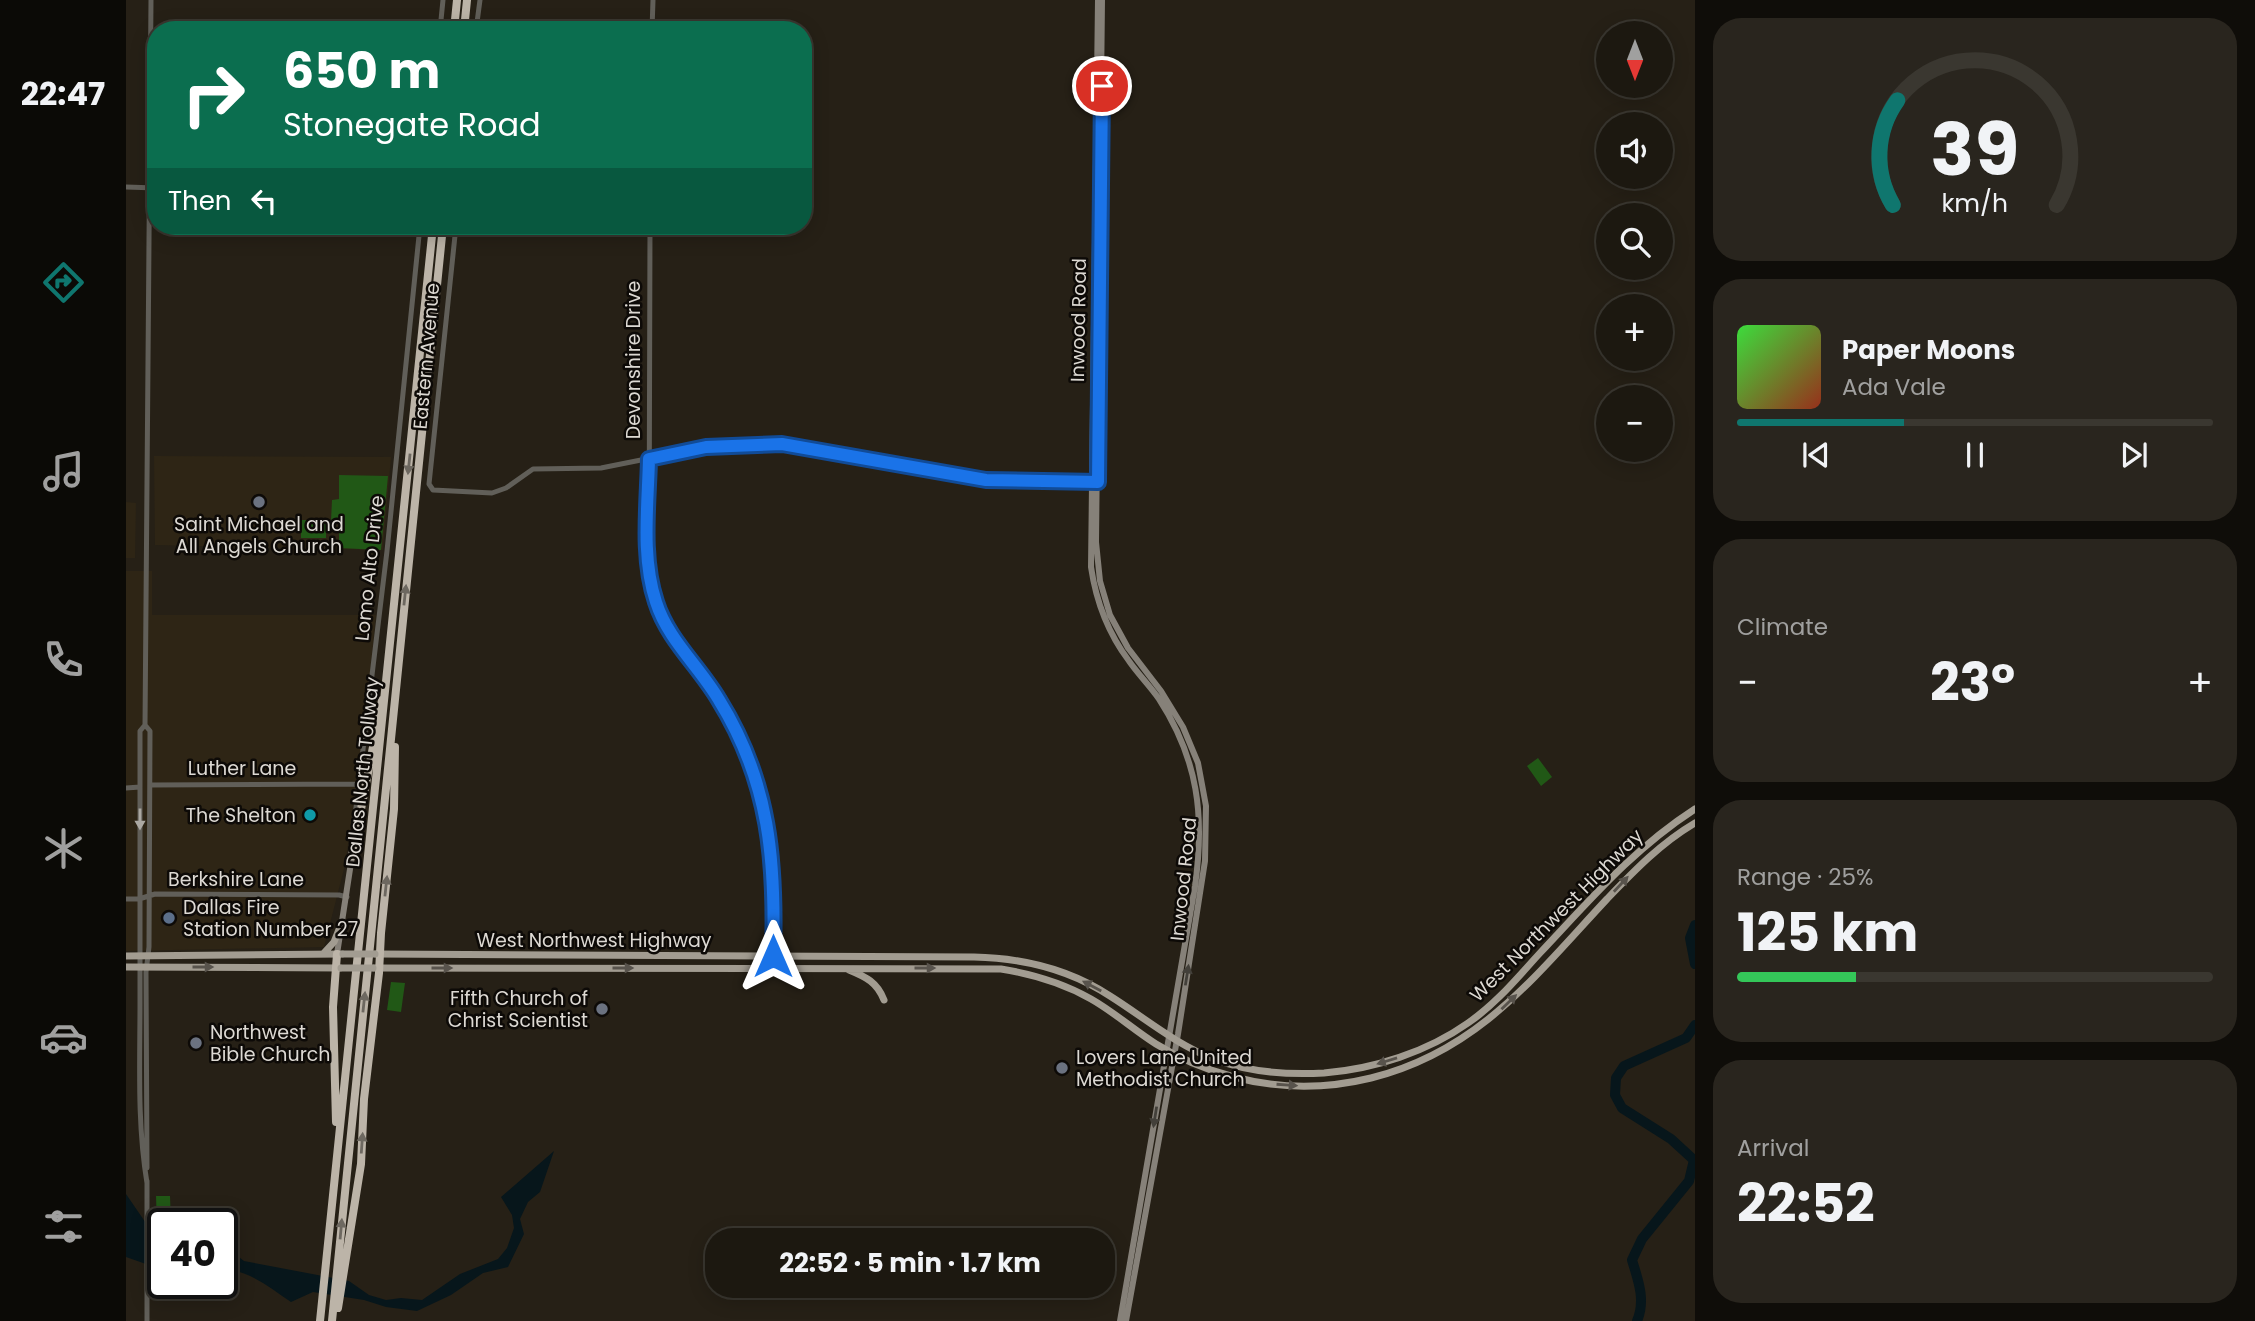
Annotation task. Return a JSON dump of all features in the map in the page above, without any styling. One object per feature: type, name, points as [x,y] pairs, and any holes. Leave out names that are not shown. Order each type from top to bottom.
[{"type":"highway","points":[[455,21],[457,0]]},
{"type":"highway","points":[[465,21],[467,0]]},
{"type":"highway","name":"Dallas North Tollway","points":[[320,1321],[432,235]]},
{"type":"highway","name":"Dallas North Tollway","points":[[334,1321],[442,235]]},
{"type":"highway","points":[[352,856],[359,831],[378,714],[387,684]]},
{"type":"highway","points":[[334,1321],[361,1164],[377,954],[395,796],[395,710]]},
{"type":"highway","points":[[337,1152],[333,1007],[340,954]]},
{"type":"main road","name":"Inwood Road","points":[[1100,0],[1095,482],[1097,558],[1106,604],[1128,648],[1177,715],[1194,751],[1204,785],[1207,844],[1177,1042],[1171,1052],[1120,1321]]},
{"type":"main road","name":"Inwood Road","points":[[1095,482],[1090,552],[1098,600],[1116,643],[1157,696],[1175,727],[1191,767],[1198,800],[1200,845],[1169,1037],[1171,1052],[1126,1321]]},
{"type":"main road","name":"West Northwest Highway","points":[[126,956],[377,954],[992,957],[1040,965],[1080,979],[1111,996],[1177,1042],[1217,1060],[1274,1072],[1332,1072],[1387,1061],[1419,1050],[1450,1035],[1474,1019],[1496,1001],[1638,850],[1695,809]]},
{"type":"main road","name":"West Northwest Highway","points":[[126,967],[991,969],[1039,977],[1067,987],[1092,1000],[1171,1052],[1224,1074],[1282,1085],[1334,1085],[1395,1071],[1455,1044],[1486,1023],[1507,1005],[1653,853],[1695,822]]},
{"type":"main road","name":"Lomo Alto Drive","points":[[340,954],[340,927],[352,856]]},
{"type":"main road","points":[[1576,916],[1584,924]]},
{"type":"main road","points":[[323,954],[334,942],[340,927]]},
{"type":"main road","points":[[170,955],[170,967]]},
{"type":"main road","points":[[991,969],[992,957]]},
{"type":"main road","points":[[845,968],[870,979],[880,990],[884,1000]]},
{"type":"street","points":[[151,0],[151,21]]},
{"type":"street","points":[[441,21],[443,0]]},
{"type":"street","points":[[477,21],[480,0]]},
{"type":"street","points":[[652,21],[653,0]]},
{"type":"street","points":[[126,187],[147,188]]},
{"type":"street","points":[[147,1183],[141,1125],[143,956],[139,844],[140,732],[145,725],[152,235]]},
{"type":"street","name":"Lomo Alto Drive","points":[[352,856],[419,235]]},
{"type":"street","name":"Eastern Avenue","points":[[455,235],[429,484],[431,489],[492,493],[506,488],[533,469],[601,468],[649,459]]},
{"type":"street","name":"Devonshire Drive","points":[[650,235],[648,560],[652,588],[667,628],[724,707],[755,773],[770,836],[773,871],[773,968]]},
{"type":"street","points":[[649,459],[714,446],[782,444],[986,480],[1095,482]]},
{"type":"street","points":[[143,956],[149,894],[150,785],[150,732],[145,725]]},
{"type":"street","name":"Luther Lane","points":[[126,788],[150,785],[359,784]]},
{"type":"street","points":[[139,844],[149,844]]},
{"type":"street","points":[[139,857],[149,858]]},
{"type":"street","name":"Berkshire Lane","points":[[126,899],[139,899],[149,894],[347,897]]},
{"type":"street","points":[[143,967],[148,1124],[148,1321]]},
{"type":"street","points":[[141,1125],[148,1124]]},
{"type":"shaded area","points":[[154,456],[391,457],[383,550],[155,545]]},
{"type":"shaded area","points":[[126,502],[136,503],[135,558],[126,558]]},
{"type":"shaded area","points":[[126,571],[152,571],[152,615],[376,615],[365,728],[345,865],[324,947],[126,951]]},
{"type":"shaded area","points":[[554,1151],[540,1192],[528,1202],[520,1219],[524,1234],[508,1267],[483,1273],[451,1295],[417,1311],[313,1292],[291,1302],[267,1285],[238,1271],[238,1256],[244,1261],[349,1281],[369,1295],[386,1300],[422,1300],[460,1274],[498,1259],[507,1248],[514,1228],[512,1215],[501,1197]]},
{"type":"shaded area","points":[[126,1194],[147,1225],[147,1264],[126,1257]]},
{"type":"green space","points":[[339,475],[388,476],[381,550],[339,548],[339,521],[331,521],[332,500],[339,499]]},
{"type":"green space","points":[[301,520],[326,520],[326,538],[301,538]]},
{"type":"green space","points":[[1538,758],[1552,777],[1541,786],[1527,766]]},
{"type":"green space","points":[[391,982],[405,983],[401,1012],[387,1010]]},
{"type":"green space","points":[[156,1196],[170,1196],[170,1208],[156,1208]]},
{"type":"waterway","points":[[1695,925],[1690,938],[1695,964]]},
{"type":"waterway","points":[[1637,1321],[1641,1298],[1632,1260],[1642,1239],[1689,1181],[1694,1160],[1671,1139],[1622,1108],[1615,1095],[1616,1078],[1624,1066],[1686,1038],[1695,1025]]},
{"type":"place","name":"Saint Michael and All Angels Church","points":[[259,502]]},
{"type":"place","name":"The Shelton","points":[[310,815]]},
{"type":"place","name":"Dallas Fire Station Number 27","points":[[169,918]]},
{"type":"place","name":"Fifth Church of Christ Scientist","points":[[602,1009]]},
{"type":"place","name":"Northwest Bible Church","points":[[196,1043]]},
{"type":"place","name":"Lovers Lane United Methodist Church","points":[[1062,1068]]},
{"type":"route","points":[[773,956],[773,871],[770,836],[755,773],[730,717],[667,628],[655,601],[648,560],[649,459],[706,447],[782,444],[986,480],[1098,482],[1102,86]]}]
